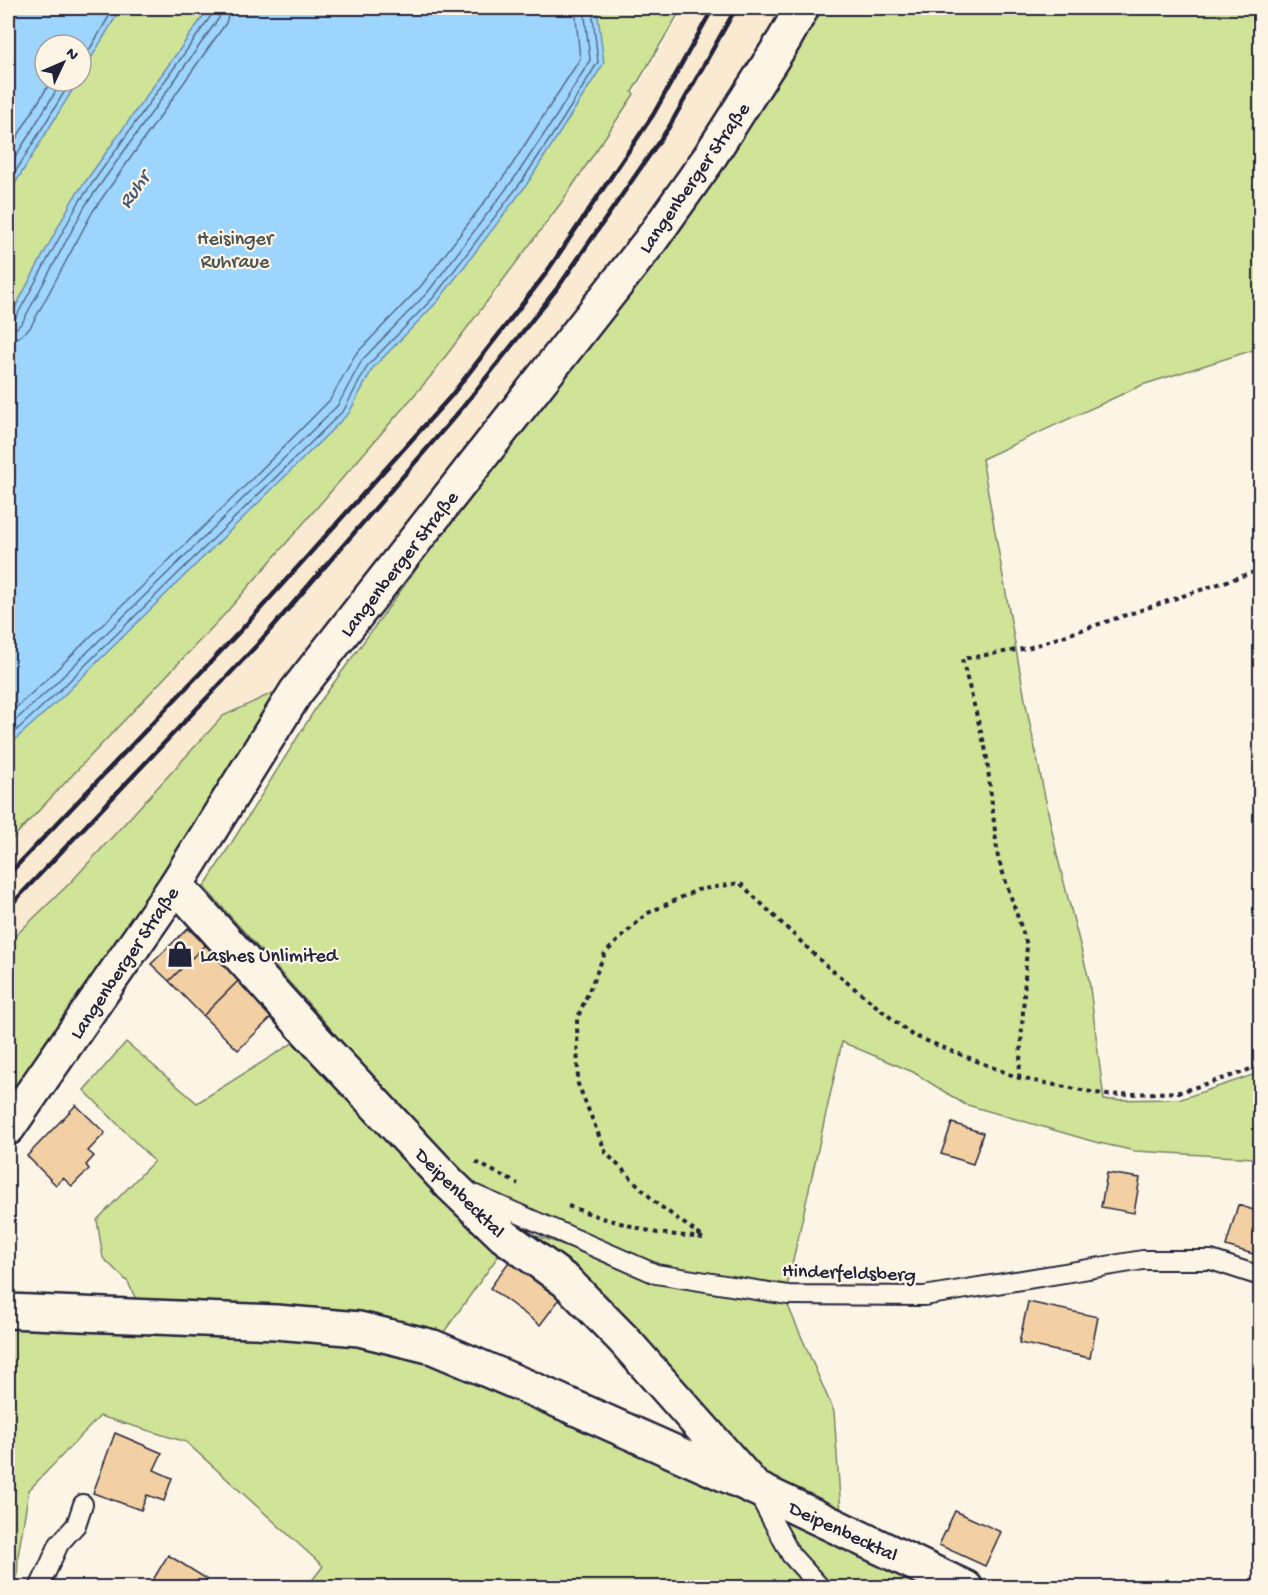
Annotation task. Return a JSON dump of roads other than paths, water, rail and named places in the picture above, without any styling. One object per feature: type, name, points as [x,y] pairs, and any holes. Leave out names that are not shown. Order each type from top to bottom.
[{"type":"main road","name":"Langenberger Straße","points":[[8,1128],[176,885],[296,692],[651,240],[707,161],[802,8]]},
{"type":"main road","name":"Deipenbecktal","points":[[176,885],[308,1032],[450,1184],[504,1236],[566,1281],[631,1348],[755,1488]]},
{"type":"main road","name":"Deipenbecktal","points":[[8,1311],[276,1322],[359,1329],[433,1347],[755,1488],[966,1587]]},
{"type":"lane","name":"Hinderfeldsberg","points":[[450,1184],[656,1274],[788,1294],[924,1296],[1143,1260],[1211,1260],[1260,1276]]},
{"type":"lane","name":"Deipenbecktal","points":[[755,1488],[791,1555],[821,1587]]},
{"type":"lane","points":[[39,1587],[59,1544],[76,1525],[83,1504]]},
{"type":"water","points":[[8,8],[121,8],[93,55],[93,33],[33,33],[33,93],[71,93],[8,195]]},
{"type":"water","name":"Heisinger Ruhraue","points":[[209,8],[597,8],[604,63],[527,184],[438,301],[373,368],[349,413],[62,697],[8,746],[8,321],[73,199]]},
{"type":"railway","points":[[8,875],[243,628],[451,396],[544,276],[653,115],[713,8]]},
{"type":"railway","points":[[8,908],[257,645],[463,407],[559,286],[669,127],[736,8]]},
{"type":"place","name":"Lashes Unlimited","points":[[180,954]]},
{"type":"water label","name":"Ruhr","points":[[133,189]]}]
